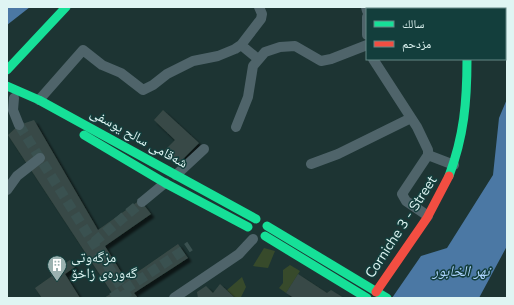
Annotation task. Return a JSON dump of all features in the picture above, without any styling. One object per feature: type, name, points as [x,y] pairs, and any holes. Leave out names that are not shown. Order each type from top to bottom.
[{"type":"main road","points":[[7,70],[66,7]]},
{"type":"main road","name":"Corniche 3 - Street","points":[[376,292],[428,216],[446,185],[454,165],[462,135],[466,105],[467,60]]},
{"type":"main road","name":"شەقامی سالح یوسفی","points":[[7,86],[39,100],[256,219]]},
{"type":"main road","name":"شەقامی سالح یوسفی","points":[[10,97],[36,108],[165,182],[248,227]]},
{"type":"main road","points":[[267,226],[268,232],[260,240],[253,239],[248,233],[248,227],[251,221],[256,219],[261,220],[267,226],[386,298]]},
{"type":"main road","points":[[265,236],[367,298]]},
{"type":"street","points":[[39,100],[83,50],[102,65],[121,73],[143,90],[153,85],[167,74],[193,61],[218,56],[241,45],[261,19],[262,14],[259,7]]},
{"type":"street","points":[[241,45],[258,59]]},
{"type":"street","points":[[236,127],[248,97],[253,66],[258,59],[270,49],[290,45],[300,48],[321,61],[331,59],[366,46]]},
{"type":"street","points":[[374,60],[418,127],[428,150],[428,155],[402,194],[406,201],[428,216]]},
{"type":"street","points":[[10,97],[14,124]]},
{"type":"street","points":[[311,164],[338,154],[411,118]]},
{"type":"street","points":[[176,175],[204,149]]},
{"type":"street","points":[[428,155],[454,165]]},
{"type":"street","points":[[7,190],[17,176],[40,158]]},
{"type":"street","points":[[142,202],[165,182]]},
{"type":"street","points":[[174,298],[236,257],[253,239]]},
{"type":"green space","points":[[507,7],[507,60],[506,8],[472,8]]},
{"type":"green space","points":[[264,248],[275,251],[268,268],[253,266]]},
{"type":"green space","points":[[290,265],[300,271],[286,293],[279,288],[283,283],[283,270]]},
{"type":"green space","points":[[242,277],[246,287],[241,297],[243,298],[235,298],[227,290]]},
{"type":"water","points":[[7,7],[30,7],[7,25]]},
{"type":"water","name":"نهر الخابور","points":[[507,99],[507,246],[479,298],[392,298],[421,256],[447,248],[493,175],[499,118]]},
{"type":"building","points":[[163,110],[199,143],[180,162],[164,151],[175,140],[154,120]]},
{"type":"building","points":[[34,120],[98,230],[140,200],[151,214],[105,246],[126,280],[178,244],[188,258],[134,293],[138,298],[104,298],[112,293],[8,135],[19,125]]},
{"type":"building","name":"مزگەوتی گەورەی زاخۆ","points":[[70,260],[75,267],[65,274],[80,298],[42,298],[35,288],[52,276],[50,273]]},
{"type":"building","points":[[298,274],[327,293],[331,290],[344,298],[294,298],[286,293]]},
{"type":"building","points":[[220,284],[235,298],[198,298],[197,292],[206,286],[213,293]]},
{"type":"tunnel","points":[[19,125],[128,298]]},
{"type":"tunnel","points":[[94,242],[142,202]]},
{"type":"tunnel","points":[[112,298],[190,246]]},
{"type":"traffic: fast","points":[[7,70],[66,7]]},
{"type":"traffic: fast","points":[[449,176],[458,147],[464,119],[467,60]]},
{"type":"traffic: fast","points":[[7,86],[39,100],[256,219]]},
{"type":"traffic: fast","points":[[84,135],[165,183],[248,227]]},
{"type":"traffic: fast","points":[[267,226],[387,298]]},
{"type":"traffic: fast","points":[[265,236],[367,298]]},
{"type":"traffic: jam","points":[[376,292],[427,218],[449,176]]},
{"type":"place","name":"مزگەوتی گەورەی زاخۆ","points":[[57,282]]}]
